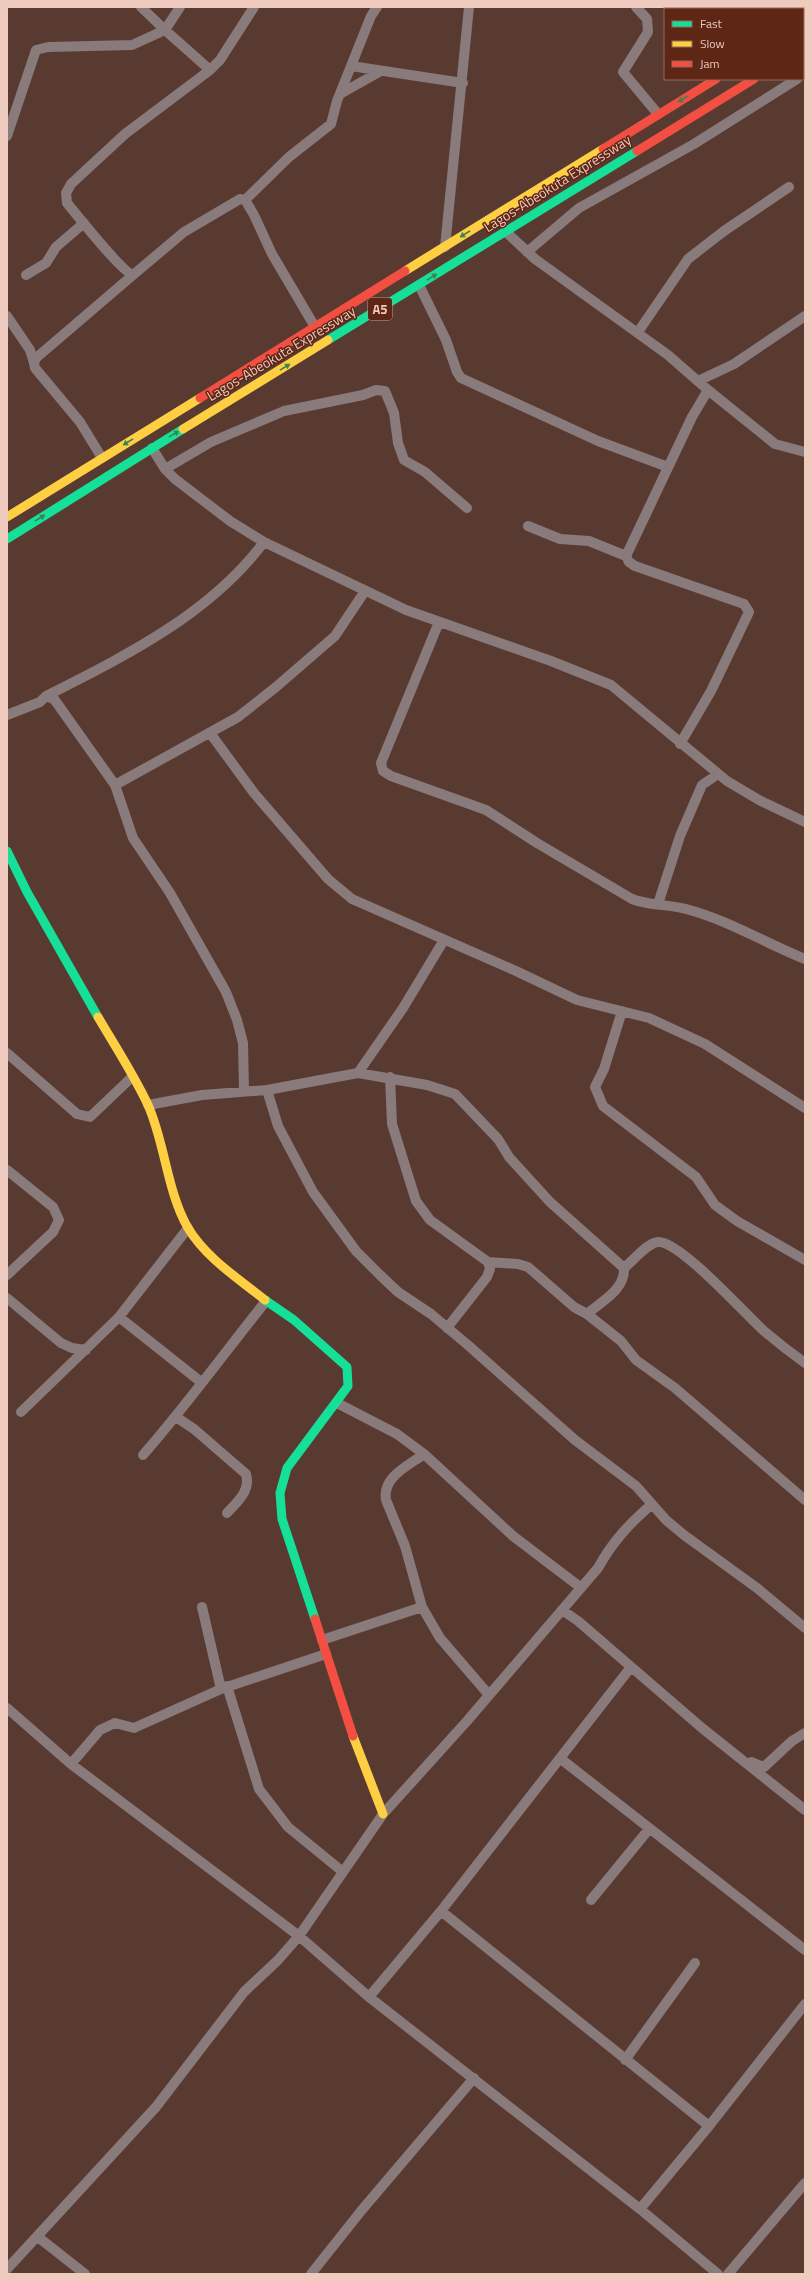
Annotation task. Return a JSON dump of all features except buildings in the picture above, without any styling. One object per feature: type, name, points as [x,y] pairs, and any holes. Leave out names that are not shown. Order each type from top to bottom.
[{"type":"main road","name":"Lagos-Abeokuta Expressway","points":[[7,517],[714,80]]},
{"type":"main road","name":"Lagos-Abeokuta Expressway","points":[[7,539],[152,448],[752,80]]},
{"type":"main road","points":[[7,851],[27,892],[148,1105],[168,1166],[172,1186],[188,1228],[206,1252],[266,1301],[294,1320],[347,1367],[349,1377],[348,1386],[337,1403],[287,1468],[279,1491],[282,1519],[360,1756],[383,1814]]},
{"type":"street","points":[[141,7],[210,70]]},
{"type":"street","points":[[7,136],[36,50],[48,47],[132,45],[165,30],[180,7]]},
{"type":"street","points":[[133,274],[129,274],[67,203],[66,194],[70,184],[125,134],[210,70],[220,60],[254,7]]},
{"type":"street","points":[[34,363],[36,358],[184,232],[240,199],[245,200],[289,157],[331,124],[340,94],[351,66],[377,7]]},
{"type":"street","points":[[445,247],[470,7]]},
{"type":"street","points":[[636,7],[648,19],[648,32],[622,72],[658,114]]},
{"type":"street","points":[[351,66],[463,83]]},
{"type":"street","points":[[340,94],[381,71]]},
{"type":"street","points":[[527,252],[579,208],[694,144],[795,80]]},
{"type":"street","points":[[638,332],[688,259],[724,231],[789,187]]},
{"type":"street","points":[[245,200],[254,215],[272,254],[315,327]]},
{"type":"street","points":[[26,275],[46,263],[56,247],[84,222]]},
{"type":"street","points":[[505,231],[527,252],[638,332],[775,444],[805,452]]},
{"type":"street","points":[[419,285],[446,340],[457,372],[461,378],[598,441],[668,467]]},
{"type":"street","points":[[7,316],[30,350],[35,368],[80,422],[102,458]]},
{"type":"street","points":[[698,381],[734,364],[805,316]]},
{"type":"street","points":[[165,469],[211,442],[284,411],[363,395],[376,390],[385,391],[390,400],[394,413],[398,443],[404,460],[425,472],[467,508]]},
{"type":"street","points":[[626,556],[668,467],[708,390]]},
{"type":"street","points":[[152,448],[165,469],[198,497],[264,542],[365,591],[439,622],[551,661],[611,685],[625,695],[680,744],[718,774],[759,800],[805,822]]},
{"type":"street","points":[[528,526],[560,539],[589,541],[626,556],[629,562],[635,566],[744,604],[749,612],[711,691],[680,744]]},
{"type":"street","points":[[7,715],[40,702],[46,696],[139,648],[170,628],[237,575],[264,542]]},
{"type":"street","points":[[115,785],[238,717],[276,687],[335,636],[365,591]]},
{"type":"street","points":[[439,622],[381,763],[382,771],[391,776],[486,810],[632,900],[647,905],[658,904],[686,909],[743,930],[782,950],[805,959]]},
{"type":"street","points":[[46,696],[54,699],[61,707],[115,785],[133,838],[170,893],[226,992],[237,1020],[243,1043],[244,1091]]},
{"type":"street","points":[[210,732],[254,793],[328,879],[352,899],[516,970],[577,1000],[649,1018],[705,1044],[805,1108]]},
{"type":"street","points":[[658,904],[680,836],[696,802],[702,785],[718,774]]},
{"type":"street","points":[[358,1073],[403,1008],[444,940]]},
{"type":"street","points":[[622,1011],[604,1069],[595,1087],[603,1106],[696,1177],[715,1205],[737,1221],[805,1260]]},
{"type":"street","points":[[7,1054],[78,1114],[87,1117],[90,1117],[132,1077]]},
{"type":"street","points":[[148,1105],[202,1095],[267,1090],[358,1073],[390,1077],[427,1085],[455,1094],[498,1139],[509,1157],[550,1202],[624,1268],[625,1276],[619,1289],[587,1314]]},
{"type":"street","points":[[390,1077],[392,1124],[416,1201],[430,1220],[488,1262],[518,1264],[528,1267],[574,1307],[587,1314],[621,1341],[636,1360],[675,1388],[725,1433],[805,1500]]},
{"type":"street","points":[[267,1090],[278,1126],[312,1192],[356,1251],[398,1292],[448,1328],[575,1440],[636,1486],[666,1520],[756,1588],[805,1628]]},
{"type":"street","points":[[7,1170],[54,1207],[59,1220],[53,1232],[7,1275]]},
{"type":"street","points":[[21,1412],[119,1317],[188,1228]]},
{"type":"street","points":[[624,1268],[653,1243],[660,1242],[671,1247],[709,1276],[726,1296],[750,1315],[763,1330],[805,1364]]},
{"type":"street","points":[[448,1328],[487,1277],[490,1269],[488,1262]]},
{"type":"street","points":[[7,1298],[61,1343],[72,1348],[86,1350]]},
{"type":"street","points":[[143,1455],[176,1417],[201,1382],[266,1301]]},
{"type":"street","points":[[119,1317],[201,1382]]},
{"type":"street","points":[[337,1403],[397,1434],[424,1454],[513,1536],[580,1587]]},
{"type":"street","points":[[176,1417],[246,1474],[246,1492],[227,1513]]},
{"type":"street","points":[[424,1454],[392,1477],[385,1492],[405,1546],[422,1607],[440,1638],[489,1695]]},
{"type":"street","points":[[7,2269],[156,2107],[244,1992],[278,1960],[299,1936],[383,1814],[489,1695],[580,1587],[598,1568],[612,1543],[652,1504]]},
{"type":"street","points":[[202,1607],[224,1687],[260,1789],[288,1827],[343,1872]]},
{"type":"street","points":[[322,1640],[422,1607]]},
{"type":"street","points":[[562,1610],[702,1728],[742,1758],[805,1810]]},
{"type":"street","points":[[71,1764],[100,1730],[115,1723],[134,1728],[224,1687],[326,1654]]},
{"type":"street","points":[[369,1997],[441,1911],[561,1759],[631,1667]]},
{"type":"street","points":[[7,1708],[71,1764],[299,1936],[369,1997],[640,2209],[718,2274]]},
{"type":"street","points":[[742,1758],[764,1767],[792,1741],[805,1733]]},
{"type":"street","points":[[561,1759],[805,1950]]},
{"type":"street","points":[[591,1900],[649,1829]]},
{"type":"street","points":[[441,1911],[709,2126]]},
{"type":"street","points":[[625,2060],[695,1963]]},
{"type":"street","points":[[640,2209],[709,2126],[805,2004]]},
{"type":"street","points":[[311,2274],[361,2211],[474,2078]]},
{"type":"street","points":[[728,2274],[805,2183]]},
{"type":"street","points":[[38,2236],[85,2274]]},
{"type":"traffic: fast","points":[[328,340],[637,151]]},
{"type":"traffic: fast","points":[[7,539],[183,429]]},
{"type":"traffic: fast","points":[[7,851],[27,892],[98,1017]]},
{"type":"traffic: fast","points":[[265,1300],[294,1320],[347,1367],[348,1386],[287,1468],[280,1493],[282,1519],[315,1619]]},
{"type":"traffic: slow","points":[[405,271],[603,149]]},
{"type":"traffic: slow","points":[[183,429],[328,340]]},
{"type":"traffic: slow","points":[[7,517],[200,398]]},
{"type":"traffic: slow","points":[[98,1017],[131,1072],[148,1105],[154,1120],[175,1199],[188,1228],[195,1239],[213,1258],[265,1300]]},
{"type":"traffic: slow","points":[[353,1736],[383,1814]]},
{"type":"traffic: jam","points":[[603,149],[714,80]]},
{"type":"traffic: jam","points":[[637,151],[752,80]]},
{"type":"traffic: jam","points":[[200,398],[405,271]]},
{"type":"traffic: jam","points":[[315,1619],[353,1736]]}]
